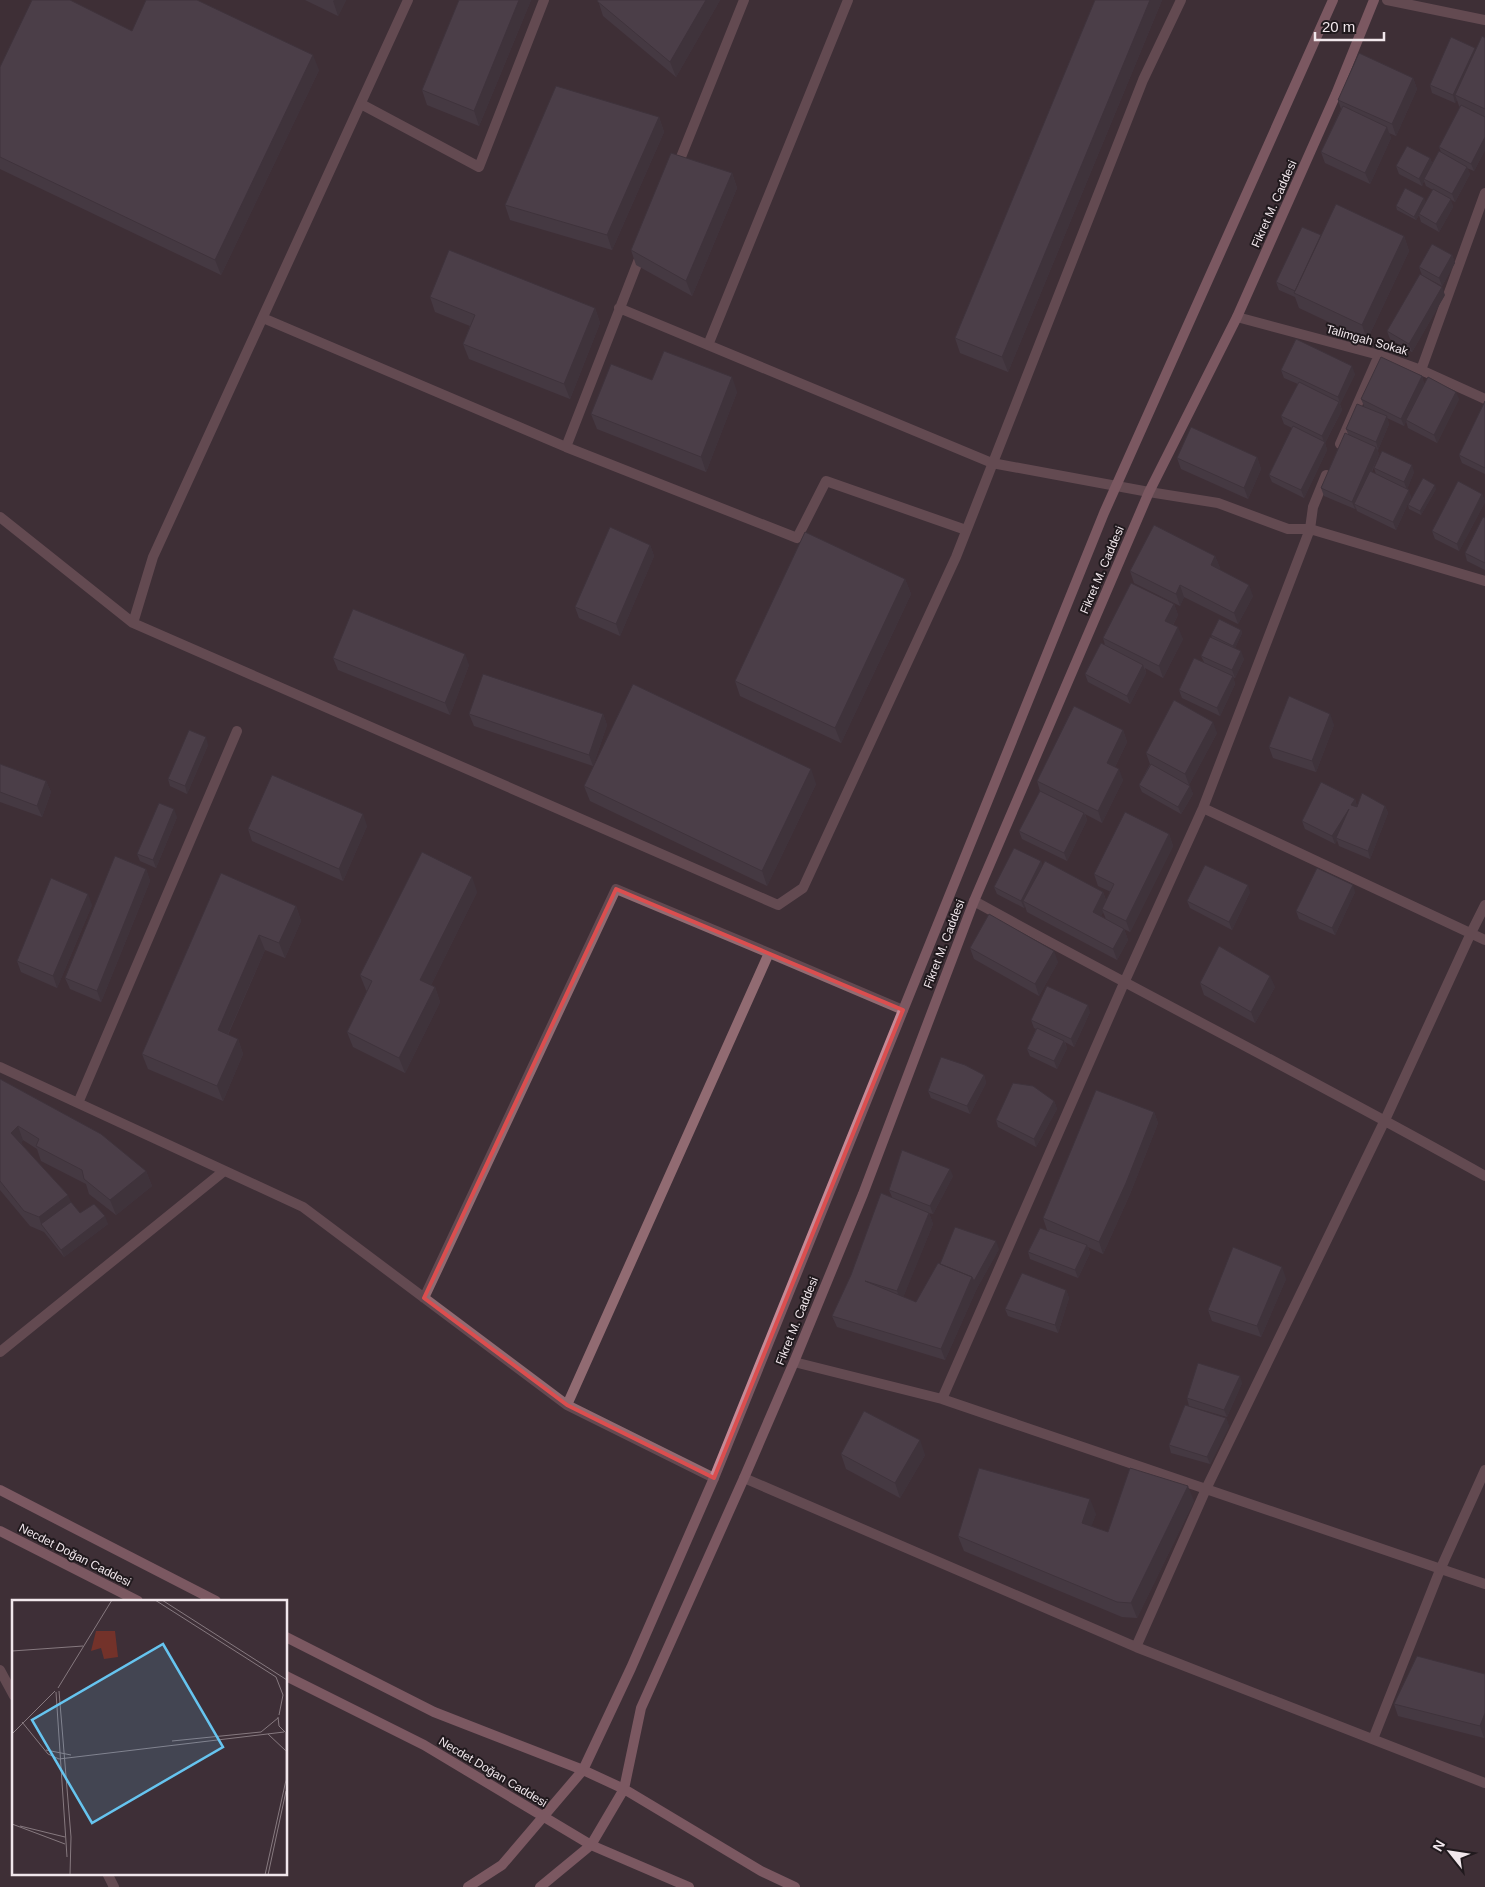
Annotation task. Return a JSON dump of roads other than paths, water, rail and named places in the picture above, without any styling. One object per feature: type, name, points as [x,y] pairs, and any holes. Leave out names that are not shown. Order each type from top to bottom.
[{"type":"main road","points":[[468,1887],[502,1865],[583,1770],[631,1668],[714,1478],[1116,486],[1333,0]]},
{"type":"main road","name":"Fikret M. Caddesi","points":[[540,1887],[591,1845],[624,1790],[641,1708],[794,1362],[863,1194],[974,901],[1148,492],[1237,317],[1332,103],[1374,0]]},
{"type":"main road","points":[[0,1490],[214,1600]]},
{"type":"main road","name":"Necdet Doğan Caddesi","points":[[0,1531],[136,1600]]},
{"type":"main road","points":[[288,1638],[434,1712],[583,1770],[624,1790],[761,1871],[795,1887]]},
{"type":"main road","name":"Necdet Doğan Caddesi","points":[[288,1677],[424,1745],[591,1845],[689,1887]]},
{"type":"street","points":[[133,622],[153,557],[408,0]]},
{"type":"street","points":[[361,104],[479,167],[544,0]]},
{"type":"street","points":[[672,176],[744,0]]},
{"type":"street","points":[[708,344],[848,0]]},
{"type":"street","points":[[0,516],[133,622],[778,905],[803,888],[956,557],[1143,80],[1181,0]]},
{"type":"street","points":[[1388,0],[1485,20]]},
{"type":"street","points":[[1421,370],[1485,193]]},
{"type":"street","points":[[566,447],[644,247]]},
{"type":"street","points":[[619,308],[992,463],[1218,503],[1288,529],[1310,529],[1485,581]]},
{"type":"street","name":"Talimgah Sokak","points":[[1237,317],[1379,355],[1421,370],[1485,399]]},
{"type":"street","points":[[263,318],[566,447],[797,538],[826,481],[966,530]]},
{"type":"street","points":[[942,1398],[1203,808],[1310,529],[1313,507],[1379,355]]},
{"type":"street","points":[[78,1103],[237,731]]},
{"type":"street","points":[[1203,808],[1485,940]]},
{"type":"street","points":[[424,1298],[616,889],[903,1010]]},
{"type":"street","points":[[974,901],[1124,983],[1385,1120],[1485,1176]]},
{"type":"street","points":[[1136,1647],[1206,1489],[1385,1120],[1485,905]]},
{"type":"street","points":[[567,1406],[769,953]]},
{"type":"street","points":[[0,1067],[303,1207],[567,1406],[714,1478]]},
{"type":"street","points":[[0,1352],[224,1170]]},
{"type":"street","points":[[794,1362],[942,1398],[1485,1584]]},
{"type":"street","points":[[1373,1739],[1440,1570],[1485,1470]]},
{"type":"street","points":[[744,1478],[1136,1647],[1485,1783]]},
{"type":"street","points":[[0,1670],[12,1692]]},
{"type":"street","points":[[108,1874],[114,1887]]}]
